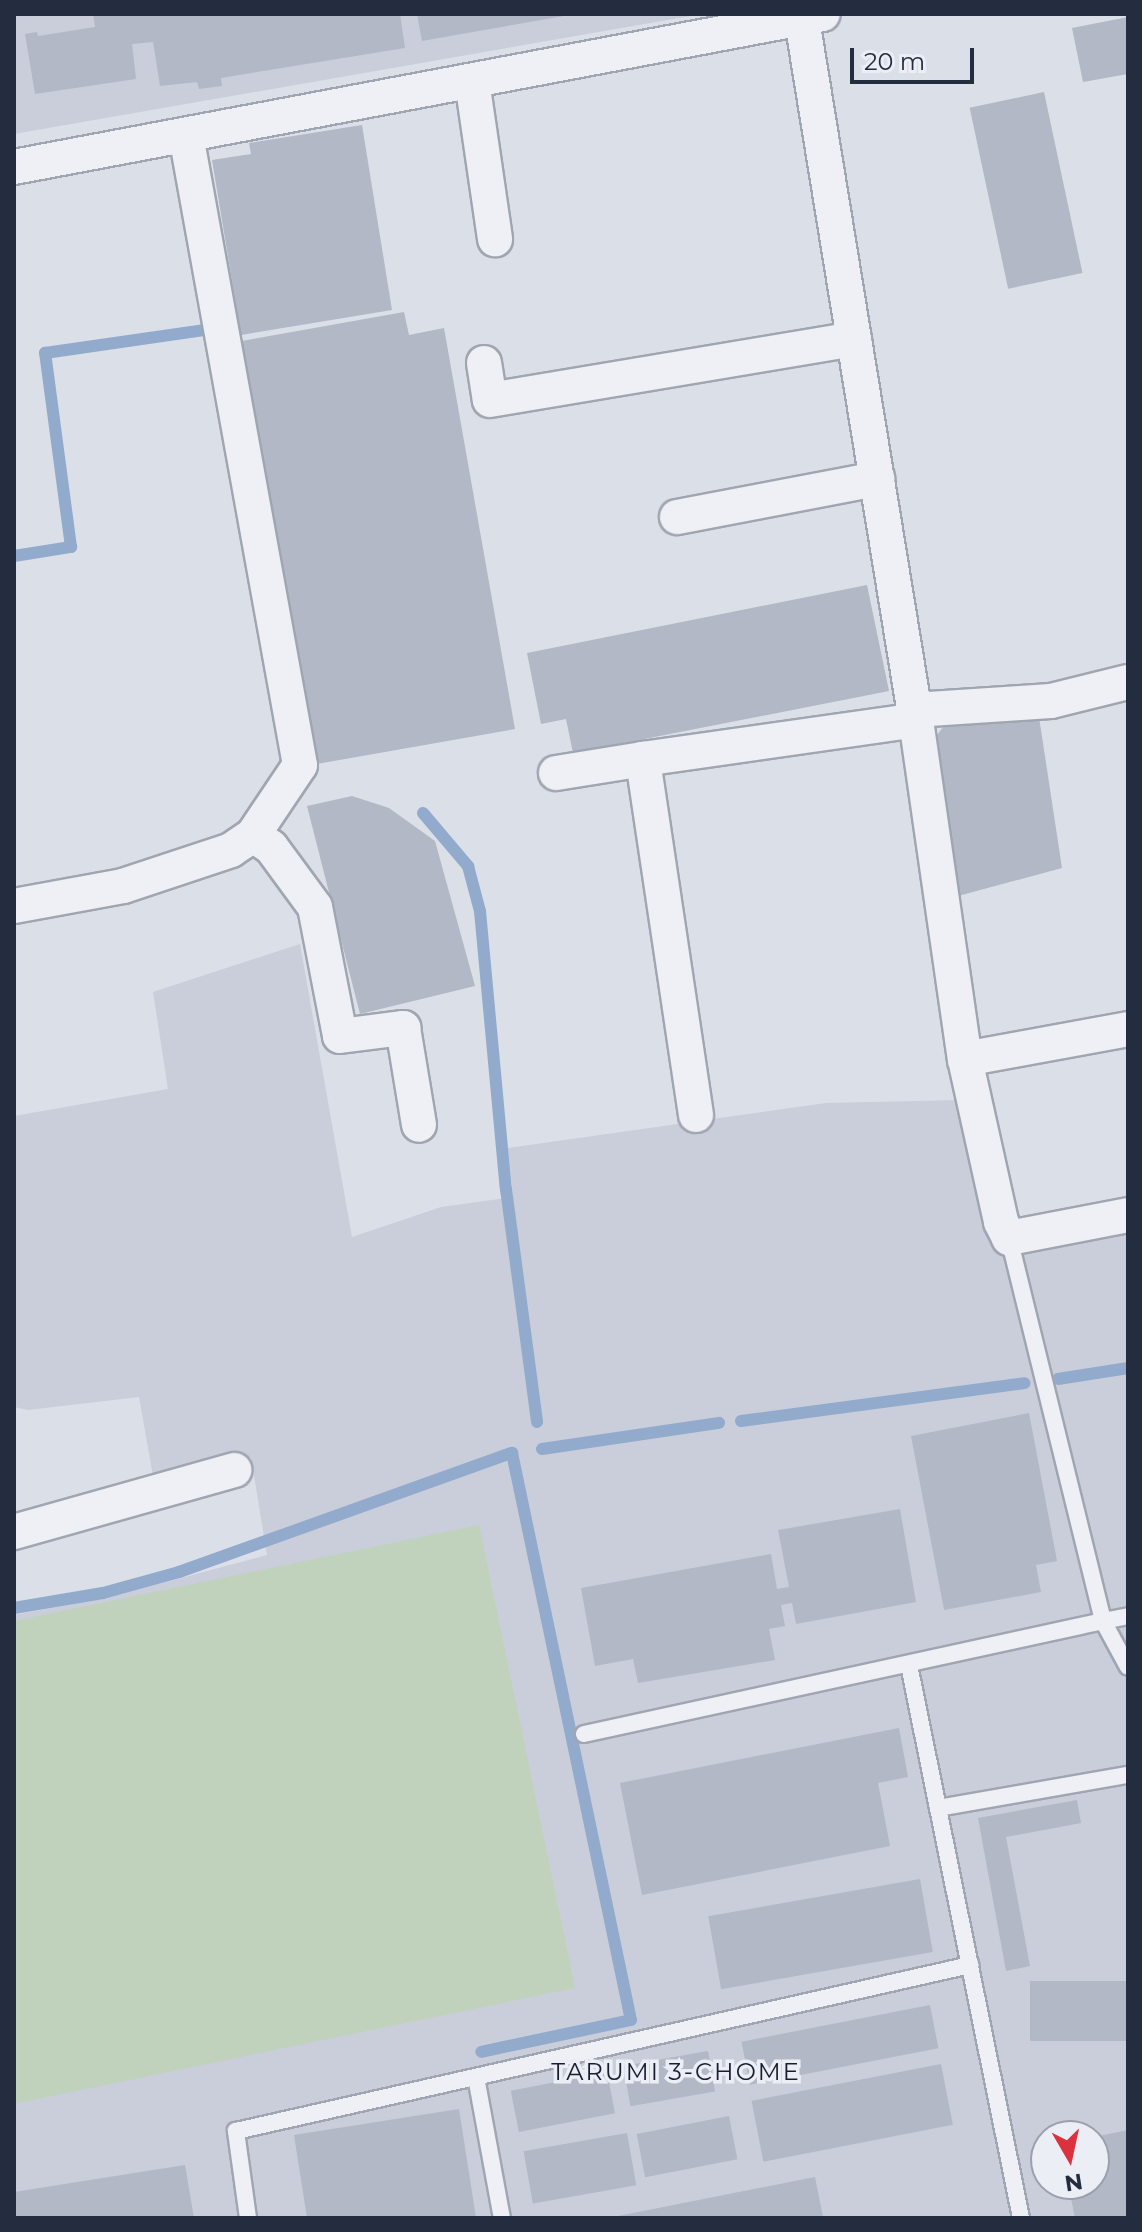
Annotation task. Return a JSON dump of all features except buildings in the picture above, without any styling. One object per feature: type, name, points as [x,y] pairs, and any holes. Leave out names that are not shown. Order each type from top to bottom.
[{"type":"street","points":[[14,167],[808,15],[854,339],[915,715],[965,1059],[1001,1222],[1009,1238],[1128,1215]]},
{"type":"street","points":[[472,81],[495,239]]},
{"type":"street","points":[[17,895],[123,886],[231,850],[253,835],[300,765],[186,135]]},
{"type":"street","points":[[484,363],[490,400],[854,339]]},
{"type":"street","points":[[677,517],[877,479]]},
{"type":"street","points":[[556,773],[915,715],[1051,701],[1128,682]]},
{"type":"street","points":[[643,759],[696,1115]]},
{"type":"street","points":[[253,835],[271,847],[315,907],[340,1036],[403,1028],[419,1125]]},
{"type":"street","points":[[965,1059],[1128,1029]]},
{"type":"street","points":[[14,1532],[234,1470]]},
{"type":"lane","points":[[1009,1238],[1103,1621],[1128,1667]]},
{"type":"lane","points":[[584,1734],[1128,1616]]},
{"type":"lane","points":[[909,1665],[1021,2218]]},
{"type":"lane","points":[[938,1808],[1128,1775]]},
{"type":"lane","points":[[248,2218],[236,2131],[970,1965]]},
{"type":"lane","points":[[476,2077],[502,2218]]},
{"type":"shaded area","points":[[14,14],[702,14],[14,134]]},
{"type":"shaded area","points":[[300,944],[352,1237],[441,1207],[513,1197],[508,1148],[826,1103],[961,1100],[984,1221],[1128,1227],[1128,2218],[14,2218],[14,1615],[110,1597],[267,1555],[251,1457],[153,1476],[139,1397],[28,1410],[14,1407],[14,1116],[168,1089],[153,992]]},
{"type":"green space","points":[[479,1525],[575,1988],[14,2104],[14,1621]]},
{"type":"waterway","points":[[14,556],[71,547],[45,353],[219,328]]},
{"type":"waterway","points":[[423,813],[468,866],[480,911],[506,1189],[537,1422]]},
{"type":"waterway","points":[[1058,1379],[1128,1368]]},
{"type":"waterway","points":[[741,1421],[1024,1383]]},
{"type":"waterway","points":[[542,1449],[719,1423]]},
{"type":"waterway","points":[[14,1608],[103,1593],[179,1572],[512,1453],[631,2020],[481,2052]]},
{"type":"district","name":"TARUMI 3-CHOME","points":[[676,2072]]}]
